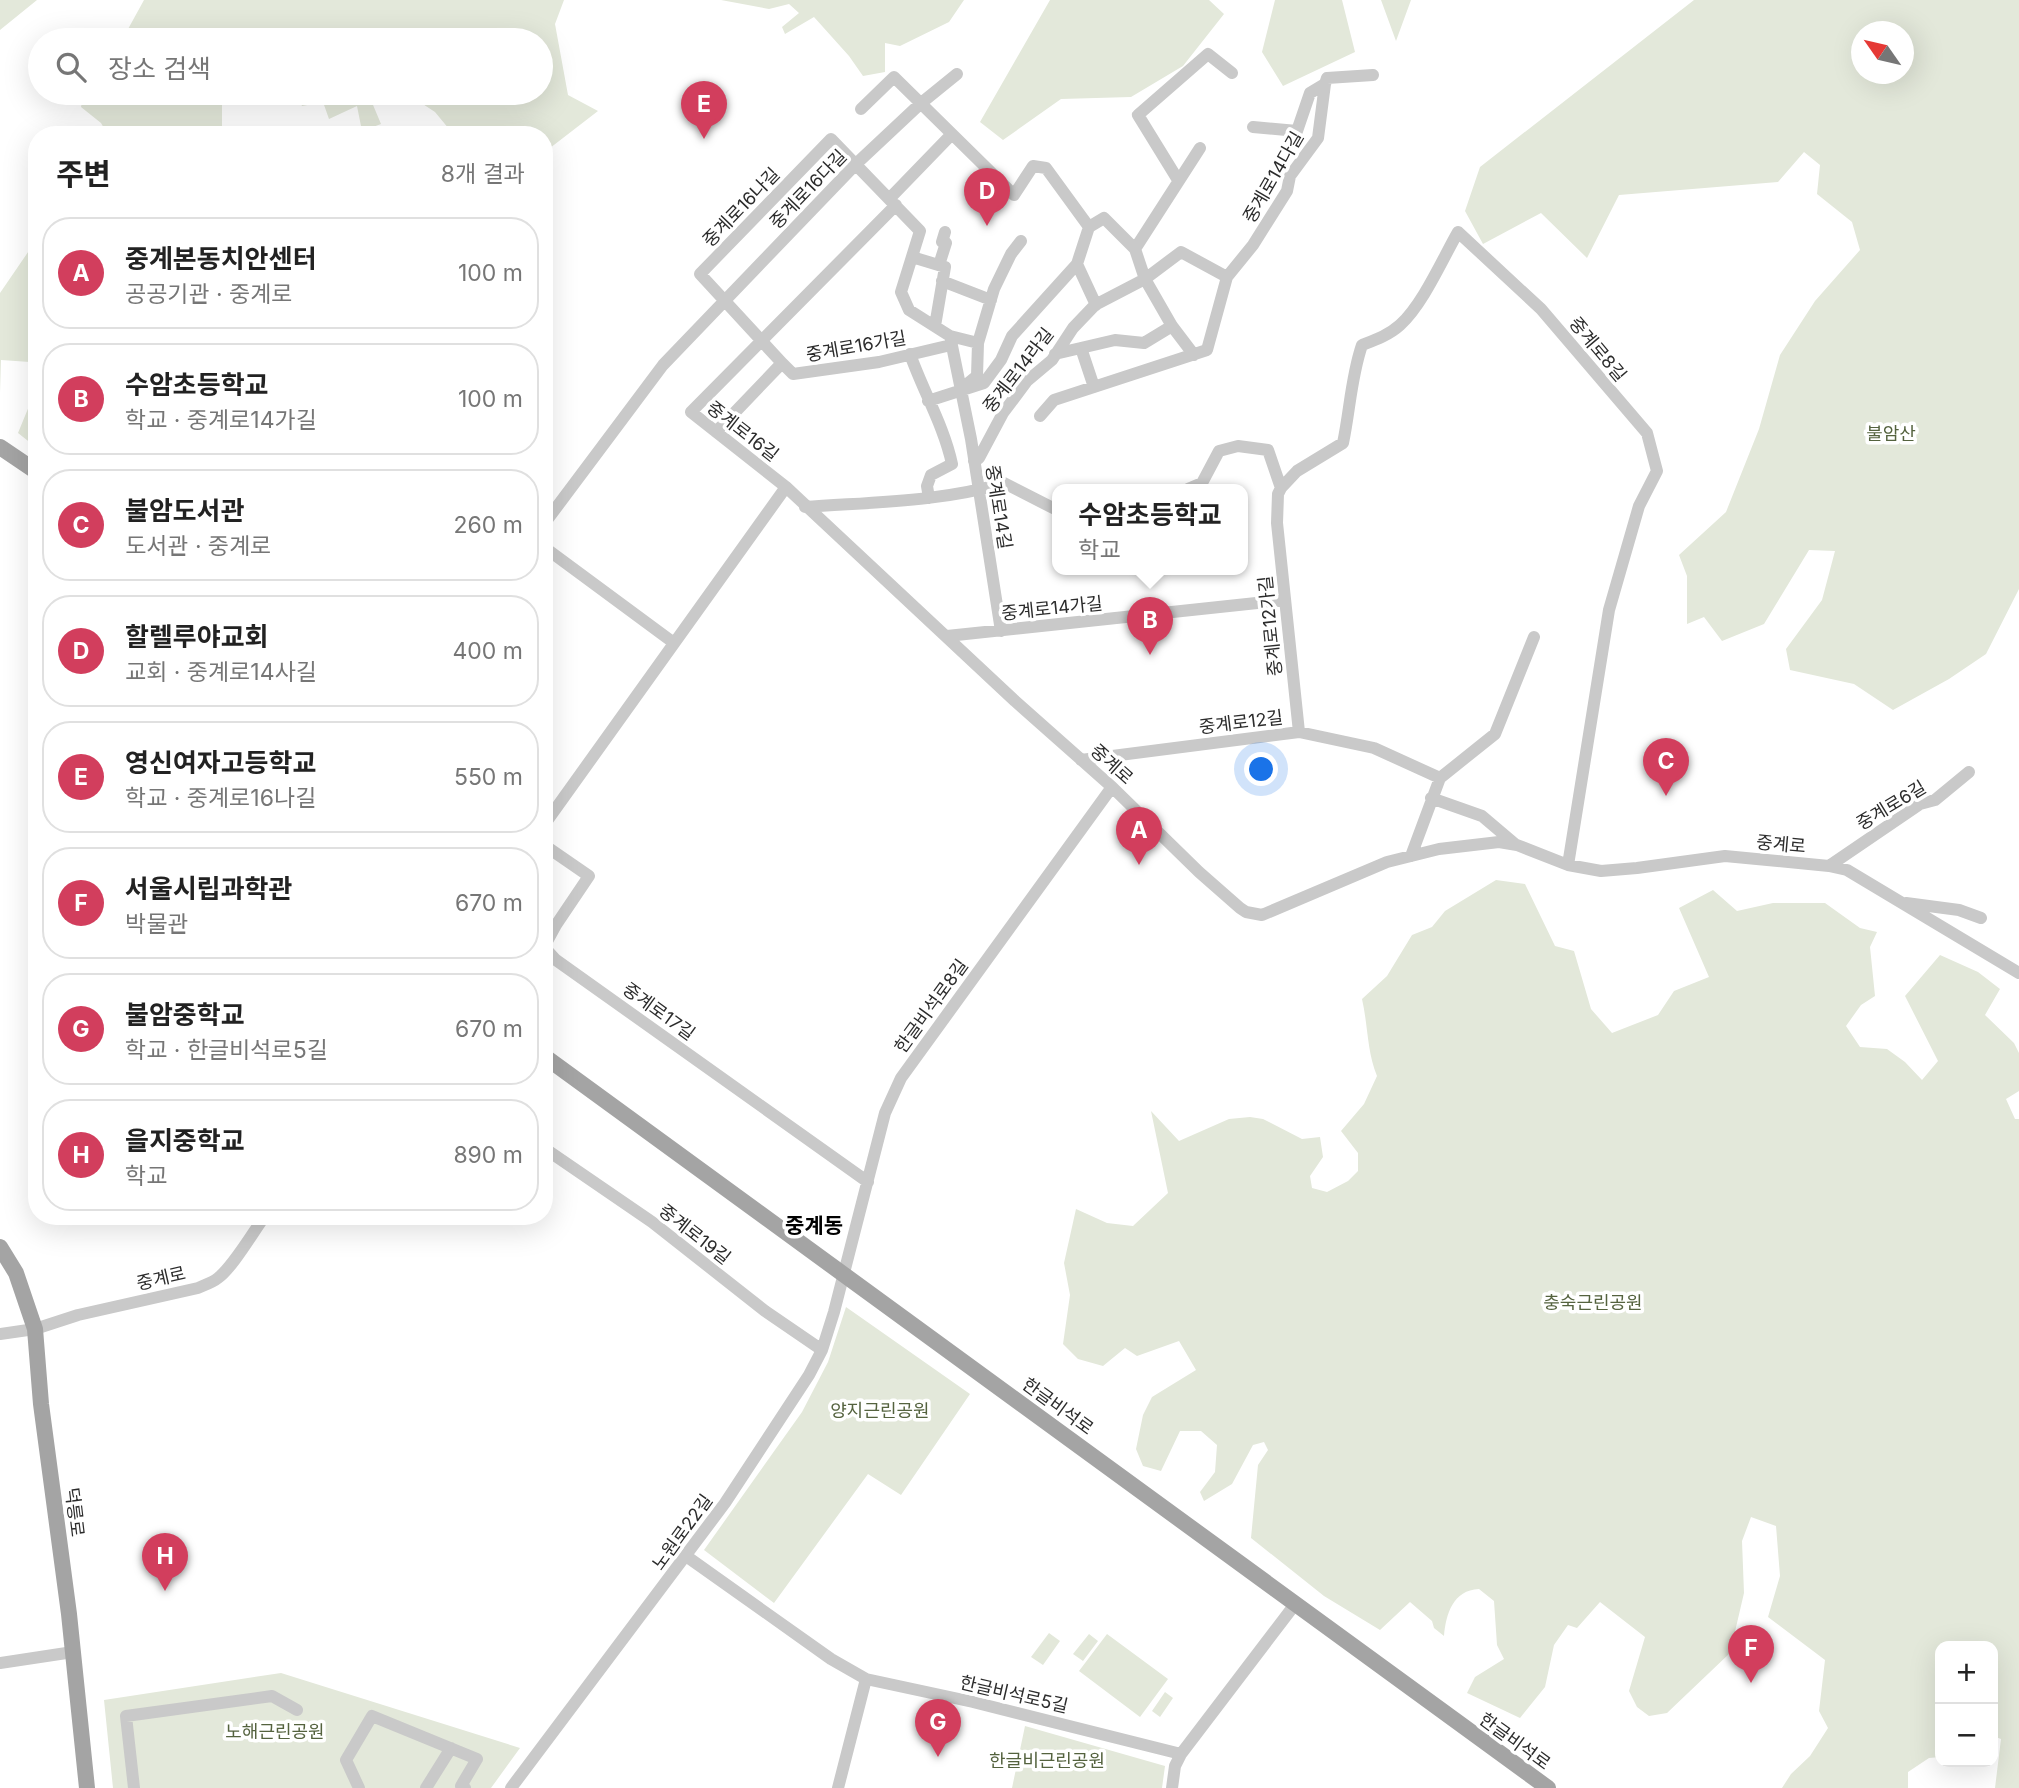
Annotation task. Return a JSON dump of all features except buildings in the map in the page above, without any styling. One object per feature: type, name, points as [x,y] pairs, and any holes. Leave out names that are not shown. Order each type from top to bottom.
[{"type":"main road","points":[[0,447],[28,466]]},
{"type":"main road","name":"한글비석로","points":[[553,1063],[1548,1788]]},
{"type":"main road","name":"덕릉로","points":[[0,1247],[16,1273],[35,1329],[41,1404],[88,1788]]},
{"type":"street","points":[[1178,180],[1138,115],[1208,54],[1232,73]]},
{"type":"street","name":"중계로16다길","points":[[724,301],[856,164],[920,104],[957,74]]},
{"type":"street","points":[[1325,84],[1326,78],[1373,75]]},
{"type":"street","points":[[861,109],[894,77],[1014,195],[1033,166],[1046,167],[1089,227]]},
{"type":"street","name":"중계로14다길","points":[[1253,127],[1297,131],[1310,93],[1325,84]]},
{"type":"street","name":"중계로14다길","points":[[1194,355],[1207,350],[1227,277],[1253,245],[1287,191],[1290,176],[1318,138],[1325,84]]},
{"type":"street","name":"중계로16길","points":[[786,487],[691,412],[893,202],[951,135]]},
{"type":"street","name":"중계로16나길","points":[[760,341],[700,274],[831,139],[856,164]]},
{"type":"street","points":[[1135,249],[1200,148]]},
{"type":"street","points":[[856,164],[920,232],[901,292],[909,310],[935,326],[950,340],[978,343]]},
{"type":"street","points":[[928,401],[984,383],[1001,360],[1012,336],[1077,264],[1089,227],[1104,218],[1135,249],[1145,279],[1172,326],[1194,355],[1054,400],[1040,416]]},
{"type":"street","points":[[939,265],[946,243],[942,242],[945,232]]},
{"type":"street","name":"중계로8길","points":[[1281,488],[1297,471],[1343,443],[1351,407],[1355,366],[1362,345],[1384,336],[1400,325],[1415,307],[1458,232],[1541,309],[1647,433],[1657,471],[1639,506],[1609,610],[1568,865]]},
{"type":"street","points":[[960,389],[977,376],[978,343],[994,289],[1011,254],[1021,241]]},
{"type":"street","name":"중계로14라길","points":[[974,461],[979,458],[1003,413],[1027,382],[1052,360],[1073,328],[1096,304],[1145,279],[1181,252],[1227,277]]},
{"type":"street","points":[[912,257],[945,267],[935,326]]},
{"type":"street","points":[[1077,264],[1096,304]]},
{"type":"street","points":[[943,281],[991,300]]},
{"type":"street","points":[[553,512],[663,365],[724,301]]},
{"type":"street","points":[[1055,354],[1115,340],[1143,343],[1172,326]]},
{"type":"street","name":"중계로14길","points":[[950,340],[974,461],[1001,631]]},
{"type":"street","name":"중계로16가길","points":[[716,432],[782,363],[793,374],[879,362],[910,355],[950,340]]},
{"type":"street","points":[[760,341],[782,363]]},
{"type":"street","points":[[1081,348],[1094,387]]},
{"type":"street","points":[[910,355],[947,443],[952,464],[931,475],[927,486],[929,498]]},
{"type":"street","points":[[1200,484],[1219,451],[1238,446],[1268,450],[1281,488]]},
{"type":"street","points":[[805,507],[929,498],[978,491],[1004,482],[1052,507]]},
{"type":"street","points":[[553,812],[786,487]]},
{"type":"street","name":"중계로","points":[[786,487],[1246,912],[1258,915],[1276,911],[1387,863],[1454,847],[1499,842],[1517,845],[1568,865],[1601,871],[1725,856],[1847,870],[2019,973]]},
{"type":"street","name":"중계로12가길","points":[[1281,488],[1276,517],[1299,732]]},
{"type":"street","points":[[553,554],[674,643]]},
{"type":"street","name":"중계로14가길","points":[[947,636],[1285,600]]},
{"type":"street","points":[[1411,856],[1440,778],[1495,734],[1534,637]]},
{"type":"street","name":"중계로12길","points":[[1081,760],[1299,732],[1374,748],[1440,778]]},
{"type":"street","name":"중계로6길","points":[[1829,866],[1920,804],[1935,800],[1969,772]]},
{"type":"street","name":"한글비석로8길","points":[[844,1276],[885,1113],[901,1078],[1112,787]]},
{"type":"street","name":"중계로","points":[[1431,798],[1482,816],[1517,845]]},
{"type":"street","name":"중계로17길","points":[[553,851],[589,876],[553,930]]},
{"type":"street","points":[[1906,903],[1959,910],[1981,918]]},
{"type":"street","name":"중계로17길","points":[[553,957],[868,1182]]},
{"type":"street","name":"중계로19길","points":[[553,1154],[652,1222],[765,1311],[822,1350]]},
{"type":"street","name":"중계로","points":[[0,1335],[35,1329],[78,1315],[210,1283],[219,1278],[258,1225]]},
{"type":"street","name":"노원로22길","points":[[511,1788],[686,1556],[765,1446],[822,1350],[844,1276]]},
{"type":"street","name":"한글비석로5길","points":[[686,1556],[831,1659],[866,1679],[973,1702],[1181,1754]]},
{"type":"street","points":[[1172,1788],[1175,1766],[1181,1754],[1296,1604]]},
{"type":"street","points":[[0,1663],[73,1652]]},
{"type":"street","points":[[838,1788],[866,1679]]},
{"type":"street","points":[[134,1788],[126,1716],[272,1696],[297,1710]]},
{"type":"street","points":[[359,1788],[346,1760],[372,1716],[477,1759],[461,1786],[465,1788]]},
{"type":"street","points":[[426,1788],[451,1748]]},
{"type":"green space","points":[[0,0],[37,0],[0,30]]},
{"type":"green space","points":[[144,0],[564,0],[555,24],[568,95],[598,111],[553,146],[553,126],[447,126],[435,112],[424,105],[553,105],[553,28],[129,28]]},
{"type":"green space","points":[[721,0],[964,0],[949,22],[900,46],[885,43],[885,72],[863,76],[814,17],[785,34],[782,27],[799,13],[789,4],[769,9]]},
{"type":"green space","points":[[1050,0],[1209,0],[1224,14],[1183,66],[1131,97],[1061,99],[1003,140],[980,122]]},
{"type":"green space","points":[[1275,0],[1342,0],[1355,52],[1283,86],[1262,52]]},
{"type":"green space","points":[[1381,0],[1411,0],[1396,41]]},
{"type":"green space","name":"불암산","points":[[1694,0],[2019,0],[2019,589],[1986,654],[1949,679],[1893,710],[1854,684],[1790,670],[1786,649],[1822,600],[1835,551],[1809,550],[1764,624],[1722,641],[1704,617],[1687,624],[1687,576],[1679,555],[1726,512],[1759,429],[1780,355],[1815,301],[1860,250],[1852,222],[1817,194],[1820,165],[1804,152],[1778,182],[1619,195],[1587,258],[1541,213],[1483,244],[1465,211],[1480,167]]},
{"type":"green space","points":[[222,105],[222,126],[103,126],[81,107]]},
{"type":"green space","points":[[324,105],[373,105],[381,124],[361,126],[357,106],[329,119]]},
{"type":"green space","points":[[28,252],[28,362],[1,360],[0,393],[0,293]]},
{"type":"green space","points":[[28,409],[28,441],[18,433]]},
{"type":"green space","name":"충숙근린공원","points":[[1496,880],[1525,884],[1555,946],[1574,951],[1591,1009],[1612,1033],[1658,1015],[1674,991],[1709,977],[1679,908],[1713,890],[1737,911],[1773,903],[1825,903],[1860,928],[1877,932],[1870,947],[1875,996],[1861,1005],[1846,1026],[1860,1047],[1887,1049],[1905,1062],[1922,1080],[1938,1061],[1905,996],[1940,955],[1978,972],[2000,989],[1985,1015],[2014,1043],[2019,1053],[2019,1091],[2006,1099],[2015,1119],[2019,1119],[2019,1788],[1995,1788],[2001,1739],[1998,1738],[1998,1641],[1935,1641],[1935,1757],[1929,1758],[1908,1772],[1908,1788],[1782,1788],[1791,1774],[1810,1756],[1828,1728],[1819,1711],[1825,1660],[1768,1617],[1780,1576],[1776,1526],[1751,1517],[1742,1541],[1744,1593],[1730,1653],[1667,1713],[1649,1716],[1637,1707],[1629,1691],[1645,1637],[1600,1602],[1577,1628],[1568,1625],[1554,1645],[1545,1687],[1520,1718],[1467,1693],[1475,1677],[1504,1659],[1497,1645],[1494,1601],[1479,1589],[1463,1594],[1452,1605],[1444,1636],[1434,1628],[1432,1621],[1410,1602],[1380,1630],[1324,1596],[1251,1538],[1258,1465],[1268,1450],[1264,1442],[1253,1445],[1232,1484],[1204,1501],[1200,1492],[1215,1472],[1217,1445],[1201,1431],[1180,1431],[1161,1471],[1143,1466],[1136,1449],[1143,1415],[1152,1397],[1196,1370],[1179,1341],[1137,1356],[1125,1348],[1103,1366],[1078,1359],[1063,1344],[1070,1295],[1064,1263],[1076,1209],[1107,1223],[1133,1226],[1168,1193],[1151,1111],[1179,1141],[1229,1119],[1250,1117],[1263,1119],[1302,1139],[1320,1137],[1323,1157],[1310,1176],[1312,1188],[1327,1192],[1348,1181],[1358,1171],[1358,1153],[1341,1131],[1364,1104],[1377,1076],[1371,1058],[1362,999],[1387,976],[1412,935],[1432,927],[1445,911]]},
{"type":"green space","name":"양지근린공원","points":[[846,1307],[970,1394],[901,1495],[868,1474],[774,1603],[704,1550],[802,1412],[828,1362]]},
{"type":"green space","points":[[1049,1633],[1060,1641],[1043,1665],[1031,1657]]},
{"type":"green space","points":[[1089,1634],[1098,1641],[1083,1661],[1073,1654]]},
{"type":"green space","points":[[1107,1634],[1168,1679],[1140,1717],[1079,1671]]},
{"type":"green space","name":"노해근린공원","points":[[281,1673],[520,1748],[491,1788],[113,1788],[104,1700]]},
{"type":"green space","points":[[1165,1692],[1173,1698],[1160,1717],[1152,1711]]},
{"type":"green space","name":"한글비근린공원","points":[[1025,1726],[1165,1766],[1162,1788],[1012,1788]]},
{"type":"place","name":"영신여자고등학교","points":[[704,139]]},
{"type":"place","name":"할렐루야교회","points":[[987,226]]},
{"type":"place","name":"수암초등학교","points":[[1150,655]]},
{"type":"place","name":"불암도서관","points":[[1666,796]]},
{"type":"place","name":"중계본동치안센터","points":[[1139,865]]},
{"type":"place","name":"을지중학교","points":[[165,1591]]},
{"type":"place","name":"서울시립과학관","points":[[1751,1683]]},
{"type":"place","name":"불암중학교","points":[[938,1757]]},
{"type":"district","name":"중계동","points":[[814,1225]]}]
